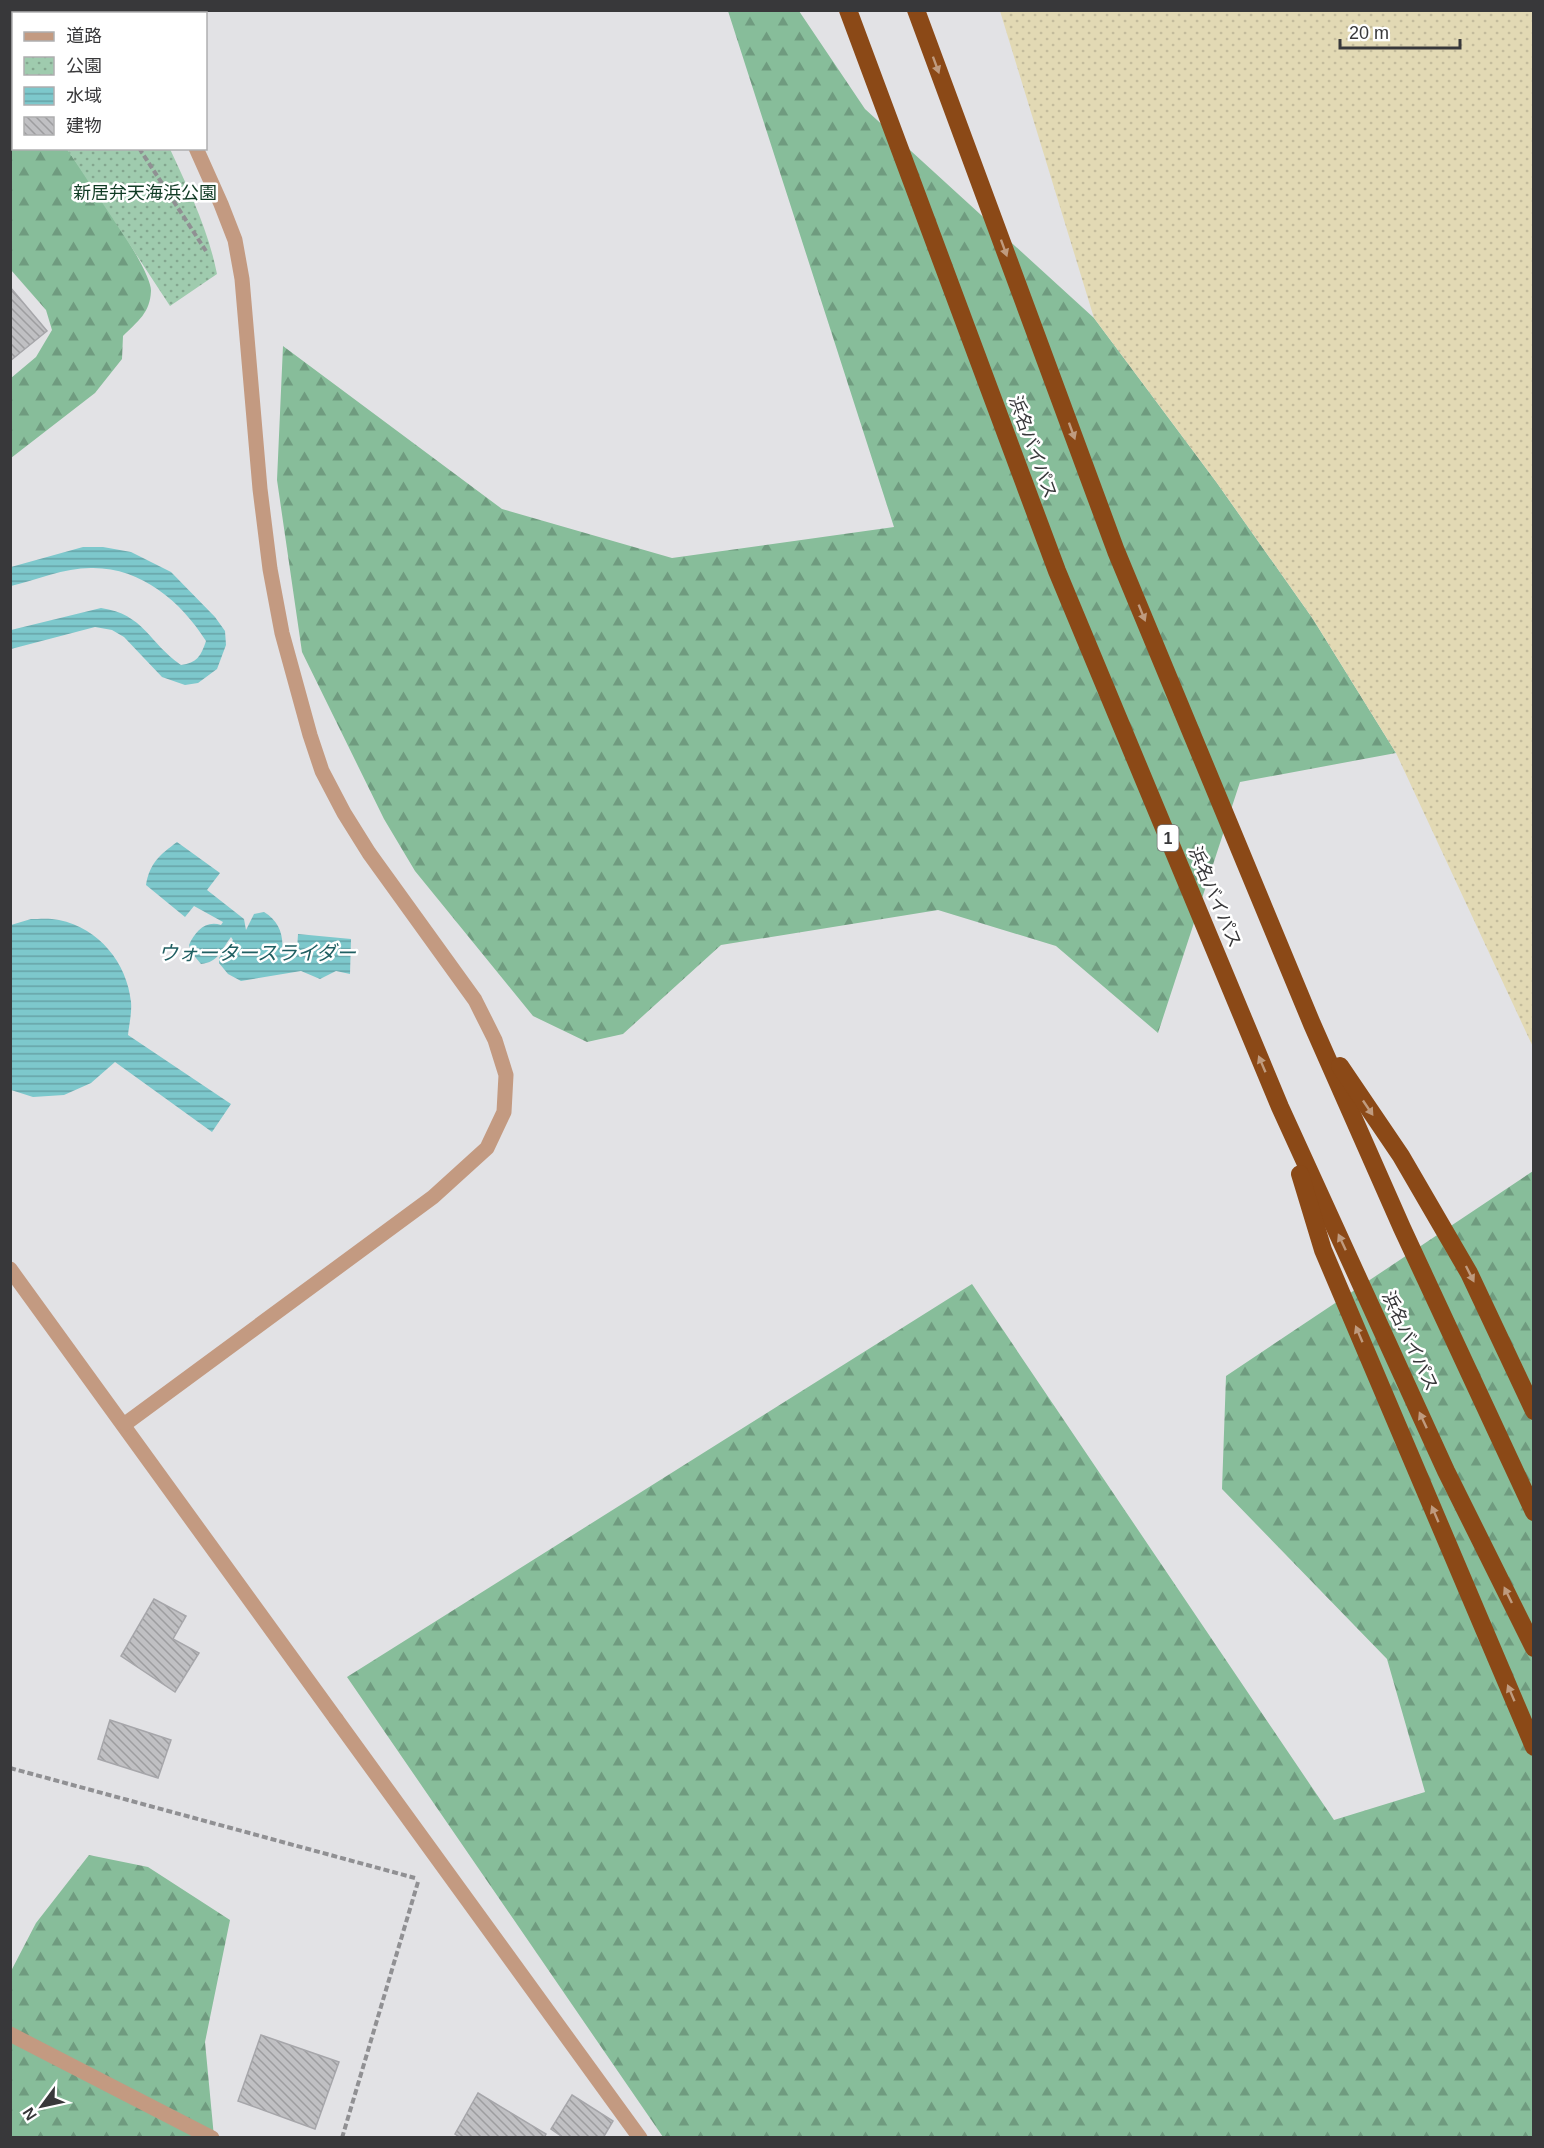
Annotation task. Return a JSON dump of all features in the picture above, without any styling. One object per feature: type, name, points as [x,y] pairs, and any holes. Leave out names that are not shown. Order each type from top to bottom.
[{"type":"highway","name":"浜名バイパス","points":[[848,10],[1057,571],[1280,1107],[1446,1472],[1533,1648]]},
{"type":"highway","points":[[916,10],[1116,551],[1312,1024],[1422,1272],[1533,1512]]},
{"type":"highway","points":[[1312,1024],[1401,1156],[1470,1273],[1533,1411]]},
{"type":"highway","points":[[1280,1107],[1323,1250],[1533,1747]]},
{"type":"street","points":[[125,1424],[433,1197],[488,1148],[504,1112],[506,1075],[495,1040],[475,1000],[369,853],[344,813],[322,771],[310,735],[282,633],[270,569],[260,489],[242,279],[235,240],[197,150]]},
{"type":"street","points":[[10,1269],[125,1424],[640,2138]]},
{"type":"street","points":[[10,2034],[212,2138]]},
{"type":"path","points":[[140,150],[207,253]]},
{"type":"path","points":[[10,1768],[419,1879],[342,2138]]},
{"type":"green space","points":[[11,11],[106,12],[12,12],[12,64]]},
{"type":"green space","points":[[728,11],[799,11],[865,109],[1094,318],[1217,483],[1313,619],[1396,753],[1240,782],[1158,1033],[1056,946],[938,910],[721,945],[623,1034],[587,1042],[533,1016],[415,871],[384,819],[302,652],[277,480],[283,346],[502,509],[672,558],[894,527]]},
{"type":"green space","points":[[10,62],[12,64],[12,150],[68,150],[129,242],[141,263],[151,291],[146,311],[123,336],[122,359],[95,393],[11,458],[11,378],[36,357],[52,330],[46,310],[11,270]]},
{"type":"green space","name":"新居弁天海浜公園","points":[[68,150],[170,150],[203,225],[217,274],[170,306]]},
{"type":"green space","points":[[1533,1171],[1533,2137],[663,2137],[347,1677],[972,1284],[1334,1820],[1425,1792],[1387,1659],[1222,1489],[1226,1376]]},
{"type":"green space","points":[[89,1855],[148,1867],[230,1920],[205,2042],[214,2137],[11,2137],[10,1973],[36,1923]]},
{"type":"sand","points":[[1000,11],[1533,11],[1533,1047],[1396,753],[1313,619],[1217,483],[1094,318]]},
{"type":"water","points":[[83,547],[103,547],[131,552],[171,572],[215,617],[225,631],[226,645],[217,669],[198,683],[185,685],[162,677],[124,637],[112,630],[95,627],[11,649],[11,630],[101,608],[127,616],[137,623],[181,665],[191,663],[200,655],[206,641],[196,626],[172,600],[158,589],[126,573],[109,569],[81,569],[60,572],[11,586],[11,567]]},
{"type":"water","name":"ウォータースライダー","points":[[177,842],[220,873],[207,890],[244,919],[246,930],[254,914],[264,912],[277,924],[281,934],[282,952],[297,950],[298,934],[351,939],[350,974],[336,971],[320,979],[301,971],[241,981],[228,974],[219,963],[219,958],[233,940],[231,937],[216,958],[201,964],[191,952],[189,945],[191,940],[201,928],[210,924],[221,925],[223,922],[194,906],[185,917],[146,885],[150,870],[157,860]]},
{"type":"water","points":[[31,919],[56,919],[73,924],[87,931],[109,949],[124,974],[128,988],[131,1015],[128,1035],[231,1104],[212,1132],[115,1062],[91,1083],[64,1095],[33,1097],[11,1090],[11,925]]},
{"type":"building","points":[[10,287],[47,331],[10,361]]},
{"type":"building","points":[[154,1599],[186,1616],[173,1639],[199,1653],[175,1692],[121,1656]]},
{"type":"building","points":[[110,1720],[171,1740],[158,1778],[98,1759]]},
{"type":"building","points":[[261,2035],[339,2062],[315,2129],[238,2101]]},
{"type":"building","points":[[478,2093],[546,2134],[544,2138],[461,2138],[455,2134]]},
{"type":"building","points":[[572,2095],[613,2121],[603,2138],[564,2138],[551,2129]]}]
